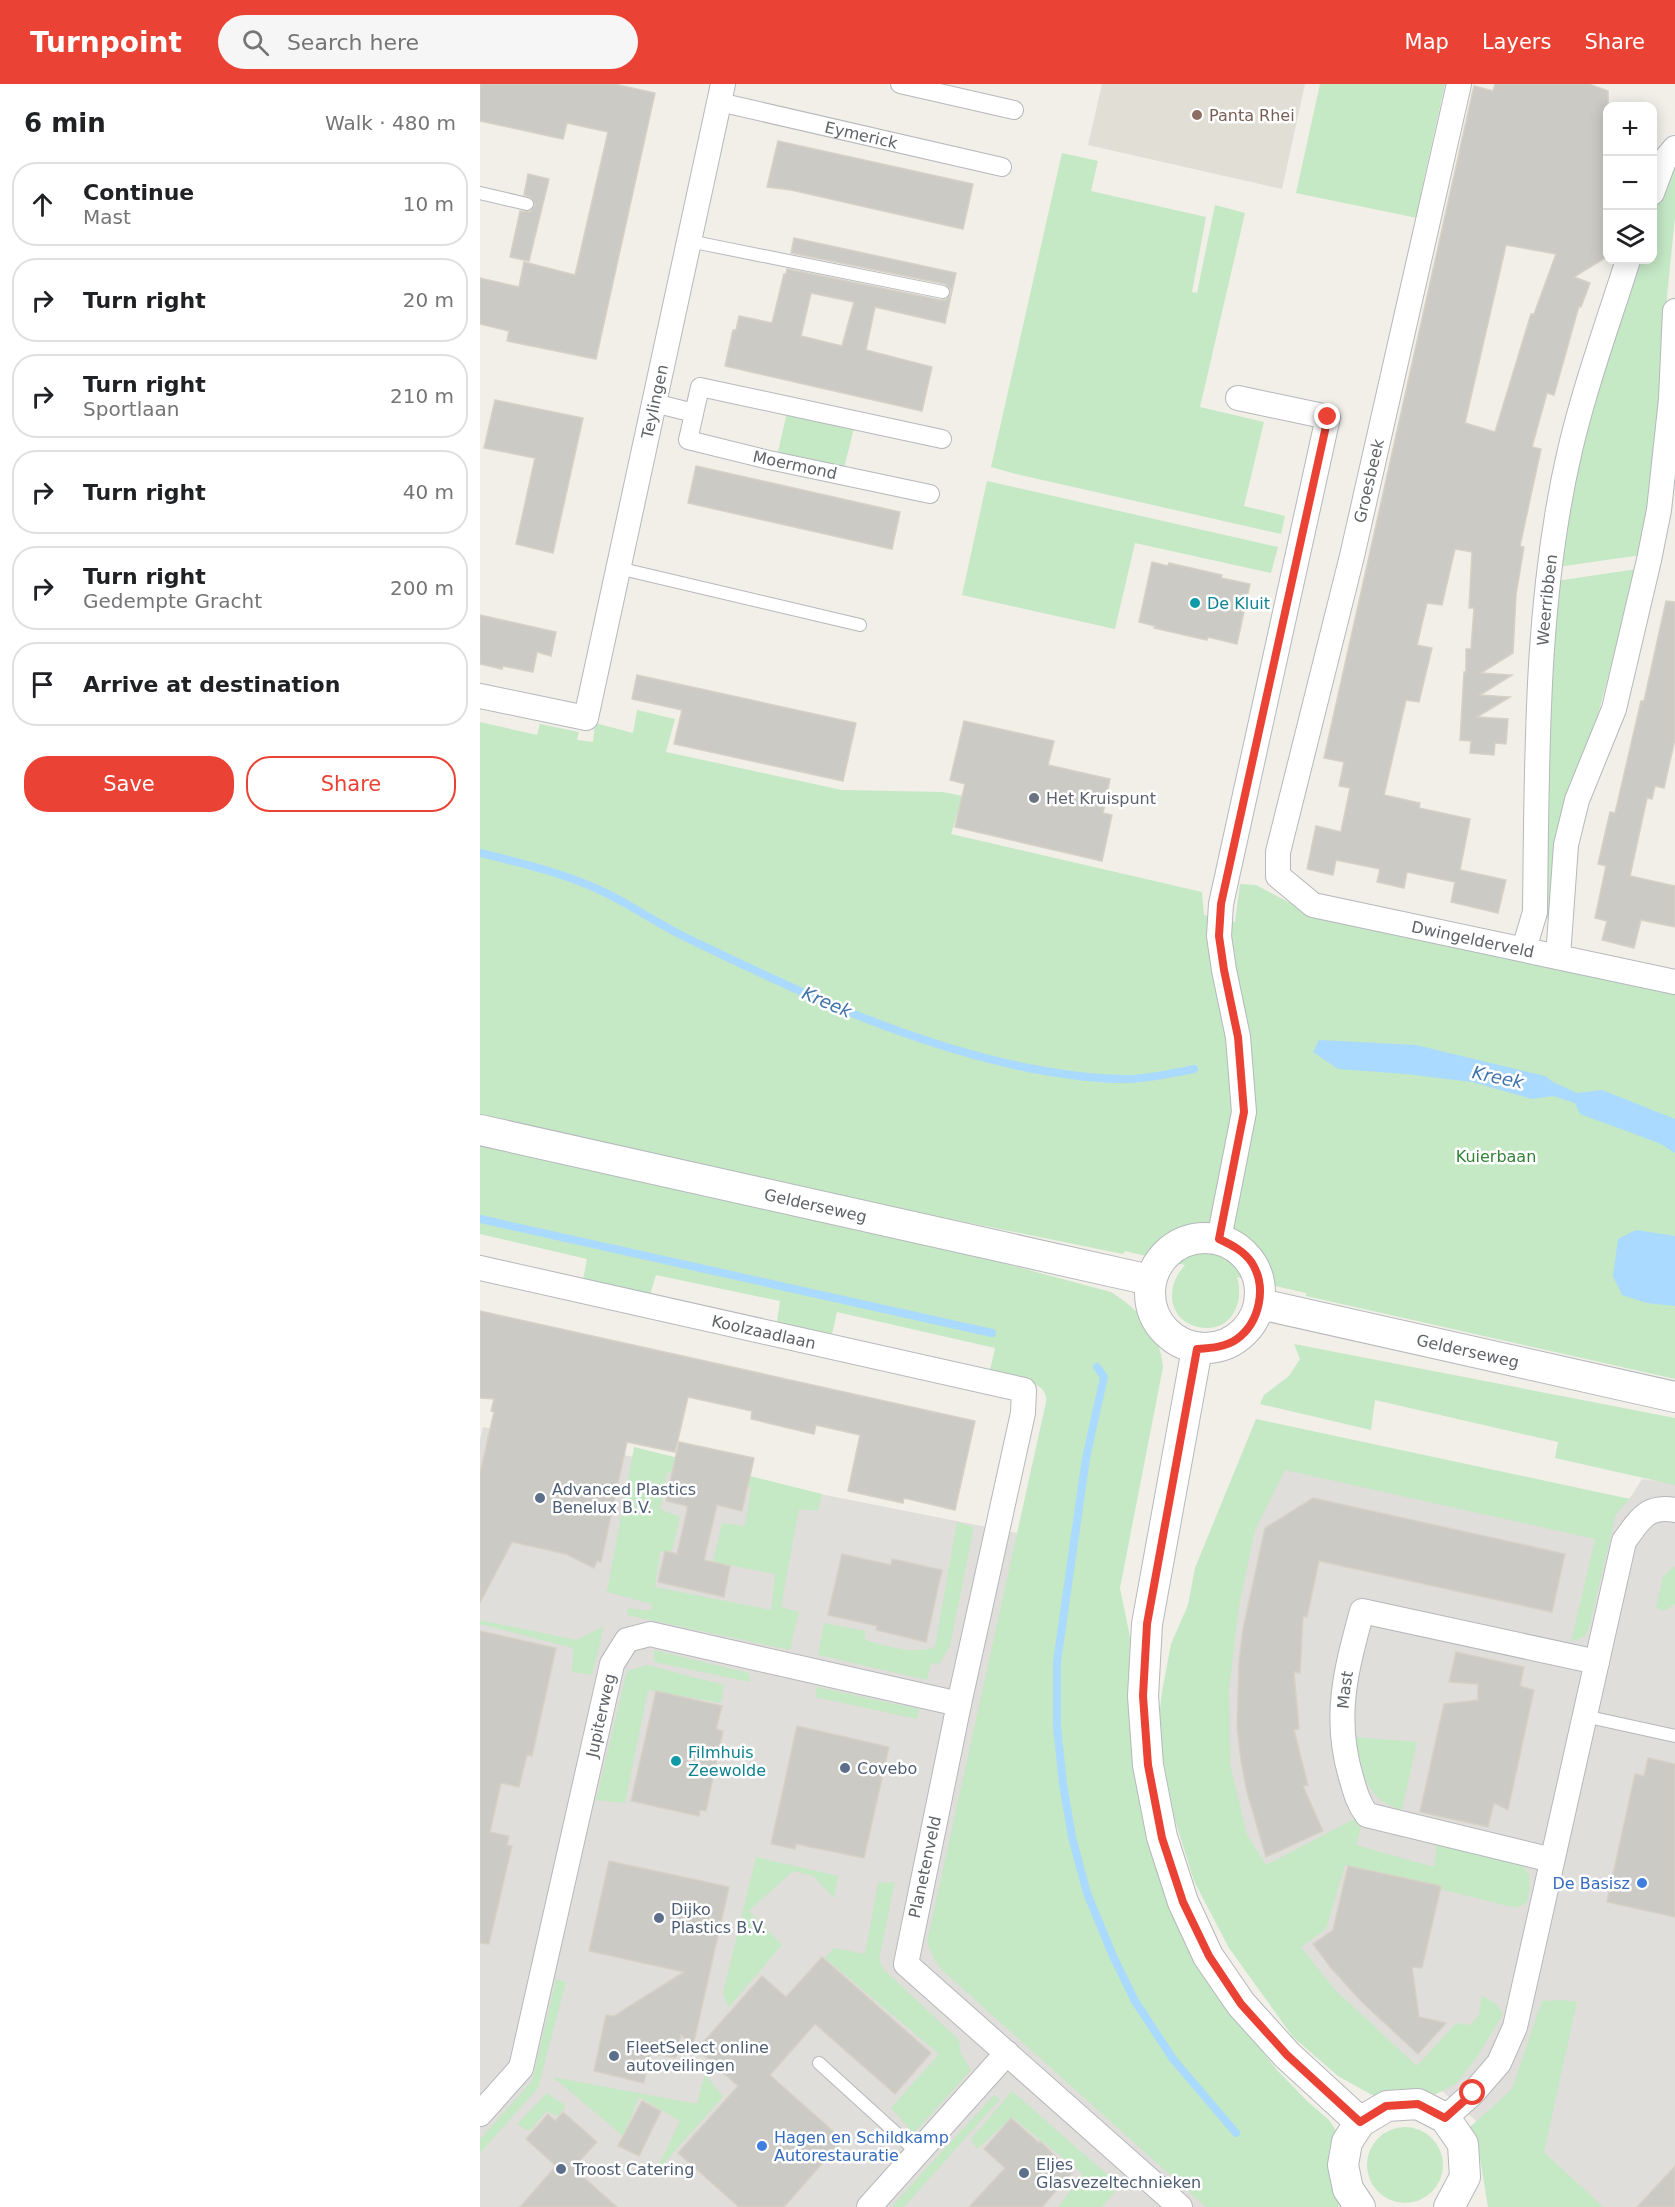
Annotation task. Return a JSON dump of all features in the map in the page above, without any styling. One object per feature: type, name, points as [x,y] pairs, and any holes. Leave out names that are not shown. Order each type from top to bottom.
[{"type":"street","points":[[900,84],[1014,110]]},
{"type":"street","name":"Groesbeek","points":[[1278,876],[1278,852],[1352,556],[1460,84]]},
{"type":"street","name":"Eymerick","points":[[721,93],[1002,166]]},
{"type":"street","name":"Teylingen","points":[[480,696],[586,718],[721,93]]},
{"type":"street","points":[[1657,181],[1664,161],[1675,148]]},
{"type":"street","name":"Weerribben","points":[[1524,949],[1535,912],[1541,669],[1549,575],[1557,518],[1570,451],[1587,387],[1627,264]]},
{"type":"street","points":[[1558,957],[1566,845],[1577,800],[1614,709],[1659,510],[1671,399],[1675,312]]},
{"type":"street","name":"Moermond","points":[[930,494],[769,460],[688,440],[694,412],[700,387],[942,439]]},
{"type":"street","points":[[1219,1239],[1244,1112],[1238,1037],[1219,936],[1221,904],[1328,417],[1238,398]]},
{"type":"street","points":[[654,403],[694,412]]},
{"type":"street","name":"Dwingelderveld","points":[[1278,876],[1313,905],[1675,982]]},
{"type":"street","name":"Gelderseweg","points":[[480,1130],[1150,1280]]},
{"type":"street","points":[[1190,1239],[1219,1239],[1238,1248],[1252,1263],[1260,1283],[1260,1304],[1252,1323],[1238,1339],[1218,1347],[1197,1349],[1169,1336],[1151,1311],[1150,1280],[1164,1254],[1190,1239]]},
{"type":"street","name":"Koolzaadlaan","points":[[480,1268],[1024,1390],[1023,1413]]},
{"type":"street","name":"Gelderseweg","points":[[1260,1304],[1675,1397]]},
{"type":"street","points":[[1197,1349],[1147,1624],[1143,1708],[1148,1765],[1162,1838],[1183,1902],[1209,1956],[1241,2004],[1287,2055],[1360,2122]]},
{"type":"street","name":"Planetenveld","points":[[1023,1413],[959,1704],[906,1964],[1180,2207]]},
{"type":"street","points":[[1445,2118],[1473,2093],[1499,2063],[1515,2027],[1624,1541],[1645,1514],[1662,1508],[1675,1510]]},
{"type":"street","name":"Mast","points":[[1552,1860],[1367,1815],[1359,1805],[1346,1762],[1341,1713],[1345,1671],[1362,1611],[1597,1662]]},
{"type":"street","name":"Jupiterweg","points":[[480,2114],[521,2068],[612,1664],[627,1640],[650,1634],[959,1704]]},
{"type":"street","points":[[869,2207],[1007,2053]]},
{"type":"street","points":[[1360,2207],[1348,2189],[1343,2165],[1347,2142],[1360,2122],[1386,2106],[1407,2104],[1418,2104],[1445,2118],[1463,2144],[1465,2177],[1450,2207]]},
{"type":"lane","points":[[480,193],[527,204]]},
{"type":"lane","points":[[689,241],[943,292]]},
{"type":"lane","points":[[618,568],[860,625]]},
{"type":"lane","points":[[1584,1716],[1675,1736]]},
{"type":"lane","points":[[819,2063],[918,2153]]},
{"type":"shaded area","name":"Panta Rhei","points":[[1102,84],[1305,84],[1282,189],[1088,145]]},
{"type":"shaded area","points":[[483,1427],[1037,1537],[1221,2207],[480,2207],[480,1440]]},
{"type":"shaded area","points":[[1265,1442],[1628,1501],[1642,1479],[1675,1483],[1675,2207],[1574,2207],[1433,2083],[1335,2055],[1195,1751]]},
{"type":"green space","points":[[1320,84],[1445,84],[1417,218],[1296,193]]},
{"type":"green space","points":[[1062,153],[1098,161],[1091,191],[1206,217],[1192,292],[1197,293],[1215,205],[1245,213],[1200,407],[1264,422],[1244,506],[1285,516],[1281,534],[991,467]]},
{"type":"green space","points":[[1675,162],[1675,217],[1667,296],[1661,415],[1641,555],[1557,567],[1568,490],[1635,264],[1657,264],[1657,205]]},
{"type":"green space","points":[[787,412],[854,428],[844,468],[778,452]]},
{"type":"green space","points":[[987,481],[1278,547],[1271,573],[1135,543],[1115,629],[962,595]]},
{"type":"green space","points":[[1637,569],[1597,718],[1600,720],[1550,920],[1544,918],[1541,807],[1556,581]]},
{"type":"green space","name":"Kuierbaan","points":[[637,710],[675,719],[666,752],[842,790],[943,792],[963,796],[951,834],[1202,892],[1204,915],[1235,922],[1240,884],[1256,885],[1311,914],[1675,994],[1675,1379],[1306,1296],[1306,1293],[1237,1277],[1239,1297],[1232,1315],[1219,1326],[1198,1327],[1187,1323],[1180,1317],[1172,1300],[1175,1282],[1185,1265],[1125,1251],[1123,1254],[872,1203],[480,1114],[480,722],[537,735],[540,724],[579,732],[577,740],[593,742],[595,723],[633,733]]},
{"type":"green space","points":[[480,1146],[976,1256],[1111,1292],[1131,1307],[1147,1324],[1158,1343],[1163,1367],[1120,1588],[1130,1637],[1129,1673],[1140,1803],[1160,1874],[1227,2006],[1276,2069],[1329,2120],[1335,2129],[1341,2203],[1338,2207],[1206,2207],[942,1970],[927,1942],[1046,1404],[1043,1391],[1022,1378],[990,1370],[995,1348],[837,1312],[832,1334],[777,1322],[780,1301],[656,1275],[650,1295],[583,1280],[587,1259],[480,1234]]},
{"type":"green space","points":[[1294,1344],[1675,1418],[1675,1485],[1555,1458],[1558,1442],[1375,1400],[1371,1430],[1260,1404],[1264,1395],[1289,1376],[1300,1359]]},
{"type":"green space","points":[[1256,1419],[1630,1499],[1616,1514],[1589,1628],[1585,1636],[1571,1642],[1595,1539],[1285,1470],[1255,1530],[1239,1605],[1229,1689],[1230,1764],[1247,1835],[1266,1865],[1354,1819],[1361,1827],[1356,1845],[1434,1867],[1437,1843],[1520,1863],[1529,1874],[1530,1887],[1527,1902],[1516,1908],[1345,1865],[1326,1929],[1301,1947],[1334,1989],[1417,2066],[1456,2023],[1470,2025],[1479,2015],[1482,1995],[1497,2005],[1503,2014],[1477,2057],[1456,2084],[1432,2096],[1402,2092],[1372,2095],[1338,2076],[1293,2037],[1229,1948],[1194,1881],[1175,1820],[1163,1759],[1159,1718],[1171,1644],[1188,1605],[1195,1568]]},
{"type":"green space","points":[[634,1447],[822,1494],[818,1511],[799,1509],[781,1607],[799,1612],[790,1650],[627,1615],[628,1608],[651,1611],[652,1604],[607,1592]],"holes":[[[667,1472],[751,1487],[745,1526],[722,1523],[713,1562],[775,1574],[771,1610],[655,1587],[660,1552],[672,1551],[680,1517],[660,1509]]]},
{"type":"green space","points":[[957,1522],[974,1527],[950,1646],[939,1664],[931,1663],[927,1680],[818,1655],[824,1623],[865,1631],[865,1640],[891,1647],[918,1650],[935,1647]]},
{"type":"green space","points":[[1675,1566],[1675,1604],[1664,1611],[1656,1608],[1663,1576]]},
{"type":"green space","points":[[480,1620],[577,1640],[604,1626],[592,1675],[572,1672],[573,1648],[480,1624]]},
{"type":"green space","points":[[654,1650],[749,1673],[750,1682],[654,1662]]},
{"type":"green space","points":[[647,1665],[724,1685],[721,1703],[648,1690],[625,1803],[596,1800],[627,1671]]},
{"type":"green space","points":[[817,1687],[919,1709],[917,1719],[815,1697]]},
{"type":"green space","points":[[1355,1737],[1417,1742],[1402,1810],[1380,1799],[1367,1782]]},
{"type":"green space","points":[[756,1857],[838,1876],[834,1898],[813,1876],[793,1871],[749,1911],[782,1945],[728,2008],[723,1993]]},
{"type":"green space","points":[[895,1882],[879,1959],[884,1970],[959,2040],[961,2054],[971,2070],[914,2133],[891,2108],[939,2054],[825,1958],[834,1948],[865,1954],[878,1883]]},
{"type":"green space","points":[[556,1979],[566,1982],[538,2088],[480,2153],[480,2139],[532,2081]]},
{"type":"green space","points":[[1542,2001],[1577,2002],[1544,2152],[1603,2207],[1488,2207],[1478,2146],[1470,2127],[1512,2089]]},
{"type":"green space","points":[[705,2074],[723,2097],[655,2173],[680,2121],[639,2097],[623,2136],[553,2077],[697,2104]]},
{"type":"green space","points":[[1012,2091],[1120,2186],[1102,2207],[1058,2207],[1083,2174],[1012,2117],[977,2149],[971,2139]]},
{"type":"green space","points":[[547,2093],[566,2106],[558,2116],[547,2111],[529,2131],[517,2124]]},
{"type":"green space","points":[[994,2095],[1000,2099],[904,2207],[894,2207],[893,2205]]},
{"type":"green space","points":[[1405,2127],[1420,2130],[1432,2138],[1440,2150],[1443,2165],[1440,2180],[1432,2192],[1420,2200],[1405,2203],[1390,2200],[1378,2192],[1370,2180],[1367,2165],[1370,2150],[1378,2138],[1390,2130]]},
{"type":"water","points":[[1319,1040],[1416,1045],[1545,1076],[1577,1093],[1602,1090],[1675,1119],[1675,1153],[1659,1143],[1580,1114],[1575,1103],[1553,1096],[1532,1099],[1472,1082],[1338,1069],[1313,1052]]},
{"type":"water","points":[[1636,1230],[1675,1236],[1675,1306],[1647,1303],[1622,1295],[1613,1276],[1618,1239]]},
{"type":"building","points":[[480,84],[614,84],[655,93],[596,359],[507,341],[509,331],[480,324],[480,278],[519,287],[524,262],[575,275],[608,132],[567,123],[563,139],[480,121]]},
{"type":"building","points":[[1495,84],[1589,84],[1608,91],[1608,102],[1603,102],[1603,259],[1574,277],[1590,283],[1581,307],[1579,306],[1554,395],[1547,393],[1532,447],[1541,449],[1520,546],[1524,547],[1516,595],[1513,653],[1481,673],[1512,675],[1480,695],[1510,697],[1477,717],[1508,719],[1506,744],[1495,743],[1494,755],[1470,753],[1471,741],[1460,740],[1466,649],[1471,649],[1474,608],[1469,608],[1472,552],[1455,549],[1442,605],[1427,603],[1417,645],[1432,648],[1419,702],[1406,700],[1384,795],[1420,803],[1419,808],[1470,819],[1460,870],[1506,880],[1498,913],[1451,902],[1455,882],[1407,872],[1404,888],[1377,882],[1380,869],[1336,860],[1333,875],[1307,869],[1316,826],[1341,832],[1350,788],[1339,786],[1344,762],[1324,758],[1474,86],[1493,91]],"holes":[[[1506,245],[1556,254],[1534,314],[1531,314],[1495,432],[1465,423]]]},
{"type":"building","points":[[778,141],[973,184],[963,229],[791,190],[767,187]]},
{"type":"building","points":[[528,174],[549,179],[529,261],[510,257],[520,211],[530,212],[535,205],[532,198],[524,195]]},
{"type":"building","points":[[794,238],[956,273],[945,323],[875,307],[866,350],[932,367],[922,411],[725,366],[733,330],[736,330],[739,316],[772,323],[787,269],[941,300],[946,300],[951,294],[951,289],[945,284],[791,253]],"holes":[[[811,293],[854,302],[842,346],[801,336]]]},
{"type":"building","points":[[495,400],[583,418],[553,553],[516,544],[535,458],[484,448]]},
{"type":"building","points":[[696,466],[900,512],[892,549],[688,503]]},
{"type":"building","name":"De Kluit","points":[[1152,562],[1168,566],[1169,563],[1250,584],[1237,644],[1208,637],[1207,640],[1154,628],[1155,626],[1139,622]]},
{"type":"building","points":[[1666,601],[1675,602],[1675,739],[1664,788],[1655,786],[1652,799],[1647,798],[1630,876],[1675,886],[1675,927],[1641,920],[1634,948],[1602,940],[1607,921],[1595,918],[1606,866],[1598,864],[1610,812],[1615,813],[1641,701],[1644,701]]},
{"type":"building","points":[[480,615],[556,632],[551,656],[537,652],[533,672],[480,664]]},
{"type":"building","points":[[637,675],[856,723],[843,781],[674,744],[682,710],[632,699]]},
{"type":"building","name":"Het Kruispunt","points":[[964,721],[1054,741],[1048,765],[1110,779],[1103,813],[1112,815],[1102,861],[955,827],[965,784],[950,780]]},
{"type":"building","points":[[480,1311],[975,1421],[955,1510],[904,1498],[903,1503],[848,1491],[860,1435],[816,1425],[814,1434],[751,1419],[752,1411],[688,1397],[675,1452],[627,1442],[601,1562],[597,1561],[594,1568],[566,1554],[512,1542],[480,1603],[480,1473],[494,1412],[491,1411],[494,1399],[480,1398]]},
{"type":"building","points":[[679,1442],[754,1458],[742,1511],[717,1505],[704,1560],[730,1566],[724,1597],[658,1582],[665,1551],[677,1554],[687,1511],[687,1506],[666,1501]]},
{"type":"building","points":[[1313,1498],[1565,1554],[1552,1612],[1319,1561],[1307,1617],[1303,1616],[1300,1673],[1294,1672],[1299,1729],[1294,1730],[1308,1785],[1303,1786],[1323,1831],[1266,1857],[1247,1792],[1237,1727],[1239,1661],[1243,1629],[1265,1528]]},
{"type":"building","points":[[842,1554],[891,1565],[892,1559],[942,1570],[926,1642],[876,1630],[877,1626],[828,1615]]},
{"type":"building","points":[[480,1631],[556,1648],[532,1756],[527,1755],[519,1787],[501,1783],[490,1832],[509,1836],[507,1845],[512,1846],[489,1944],[480,1943]]},
{"type":"building","points":[[1456,1652],[1524,1667],[1520,1686],[1534,1690],[1508,1810],[1494,1803],[1488,1827],[1420,1812],[1444,1704],[1478,1700],[1478,1684],[1449,1682]]},
{"type":"building","points":[[656,1691],[722,1706],[716,1729],[723,1731],[706,1811],[700,1810],[699,1816],[631,1801]]},
{"type":"building","points":[[797,1726],[889,1747],[864,1858],[796,1844],[795,1849],[771,1844]]},
{"type":"building","points":[[1648,1758],[1675,1764],[1675,1917],[1607,1902],[1635,1774],[1644,1776]]},
{"type":"building","points":[[609,1861],[729,1887],[693,2046],[681,2035],[676,2058],[650,2053],[644,2083],[594,2071],[606,2015],[614,2016],[684,1972],[589,1951]]},
{"type":"building","points":[[1348,1866],[1441,1886],[1422,1968],[1412,1967],[1419,2017],[1446,2023],[1418,2054],[1362,2002],[1313,1944],[1333,1930]]},
{"type":"building","points":[[822,1957],[931,2053],[895,2094],[815,2024],[770,2075],[843,2140],[784,2207],[739,2207],[678,2153],[738,2086],[697,2049],[762,1976],[786,1997]]},
{"type":"building","points":[[642,2101],[661,2111],[639,2156],[618,2146]]},
{"type":"building","points":[[563,2112],[597,2142],[573,2168],[617,2207],[520,2207],[556,2166],[526,2139],[548,2114],[555,2121]]},
{"type":"building","points":[[1011,2118],[1039,2143],[1040,2141],[1072,2173],[1042,2207],[969,2207],[1005,2168],[984,2149]]},
{"type":"building","points":[[1675,2166],[1675,2207],[1637,2207]]},
{"type":"waterway","name":"Kreek","points":[[480,853],[579,881],[619,900],[685,937],[768,977],[852,1013],[939,1045],[1028,1068],[1092,1078],[1139,1078],[1194,1069]]},
{"type":"waterway","points":[[480,1219],[992,1333]]},
{"type":"waterway","points":[[1097,1367],[1104,1377],[1086,1458],[1057,1662],[1057,1726],[1063,1784],[1072,1837],[1087,1893],[1113,1956],[1135,2001],[1173,2059],[1236,2133]]},
{"type":"place","name":"Panta Rhei","points":[[1197,115]]},
{"type":"place","name":"De Kluit","points":[[1195,603]]},
{"type":"place","name":"Het Kruispunt","points":[[1034,798]]},
{"type":"place","name":"Advanced Plastics Benelux B.V.","points":[[540,1498]]},
{"type":"place","name":"Filmhuis Zeewolde","points":[[676,1761]]},
{"type":"place","name":"Covebo","points":[[845,1768]]},
{"type":"place","name":"De Basisz","points":[[1642,1883]]},
{"type":"place","name":"Dijko Plastics B.V.","points":[[659,1918]]},
{"type":"place","name":"FleetSelect online autoveilingen","points":[[614,2056]]},
{"type":"place","name":"Hagen en Schildkamp Autorestauratie","points":[[762,2146]]},
{"type":"place","name":"Troost Catering","points":[[561,2169]]},
{"type":"place","name":"Eljes Glasvezeltechnieken","points":[[1024,2173]]},
{"type":"route","points":[[1328,417],[1221,904],[1219,936],[1238,1037],[1244,1112],[1219,1239],[1238,1248],[1252,1263],[1260,1283],[1260,1304],[1252,1323],[1238,1339],[1218,1347],[1197,1349],[1147,1624],[1143,1696],[1148,1765],[1162,1838],[1183,1902],[1209,1956],[1241,2004],[1287,2055],[1360,2122],[1386,2106],[1418,2104],[1445,2118],[1473,2093]]}]
